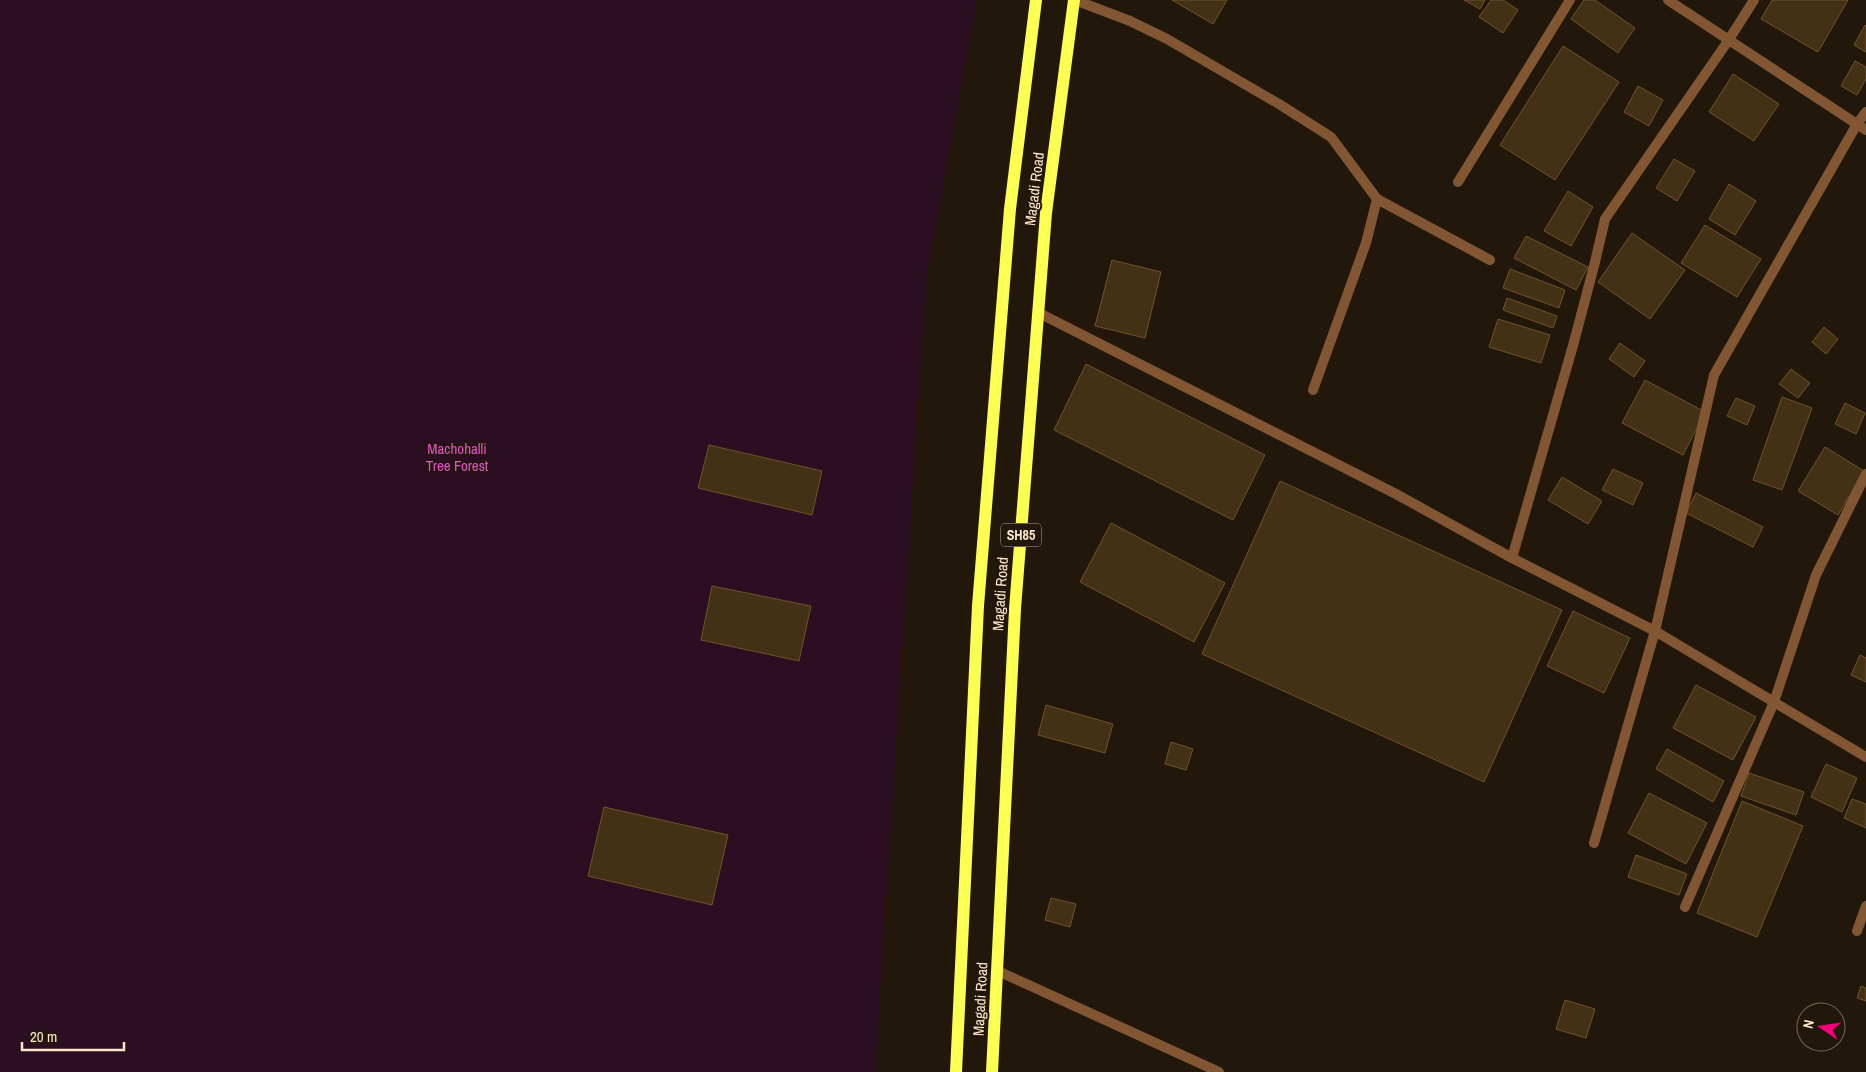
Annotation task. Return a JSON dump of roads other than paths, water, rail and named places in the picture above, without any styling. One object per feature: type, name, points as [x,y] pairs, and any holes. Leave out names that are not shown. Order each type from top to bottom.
[{"type":"main road","name":"Magadi Road","points":[[956,1072],[978,606],[1010,209],[1036,0]]},
{"type":"main road","name":"Magadi Road","points":[[992,1072],[1015,609],[1046,213],[1074,0]]},
{"type":"street","points":[[1074,0],[1130,21],[1167,39],[1331,137],[1377,199],[1490,260]]},
{"type":"street","points":[[1458,182],[1570,0]]},
{"type":"street","points":[[1668,0],[1866,130]]},
{"type":"street","points":[[1512,558],[1574,342],[1604,219],[1728,41],[1754,0]]},
{"type":"street","points":[[1594,843],[1655,631],[1714,375],[1857,124],[1866,112]]},
{"type":"street","points":[[1313,390],[1366,243],[1377,199]]},
{"type":"street","points":[[1038,313],[1396,494],[1512,558],[1655,631],[1866,758]]},
{"type":"street","points":[[1685,907],[1774,702],[1816,575],[1866,474]]},
{"type":"street","points":[[1857,931],[1866,906]]},
{"type":"street","points":[[998,972],[1219,1072]]},
{"type":"park label","name":"Machohalli Tree Forest","points":[[457,456]]}]
